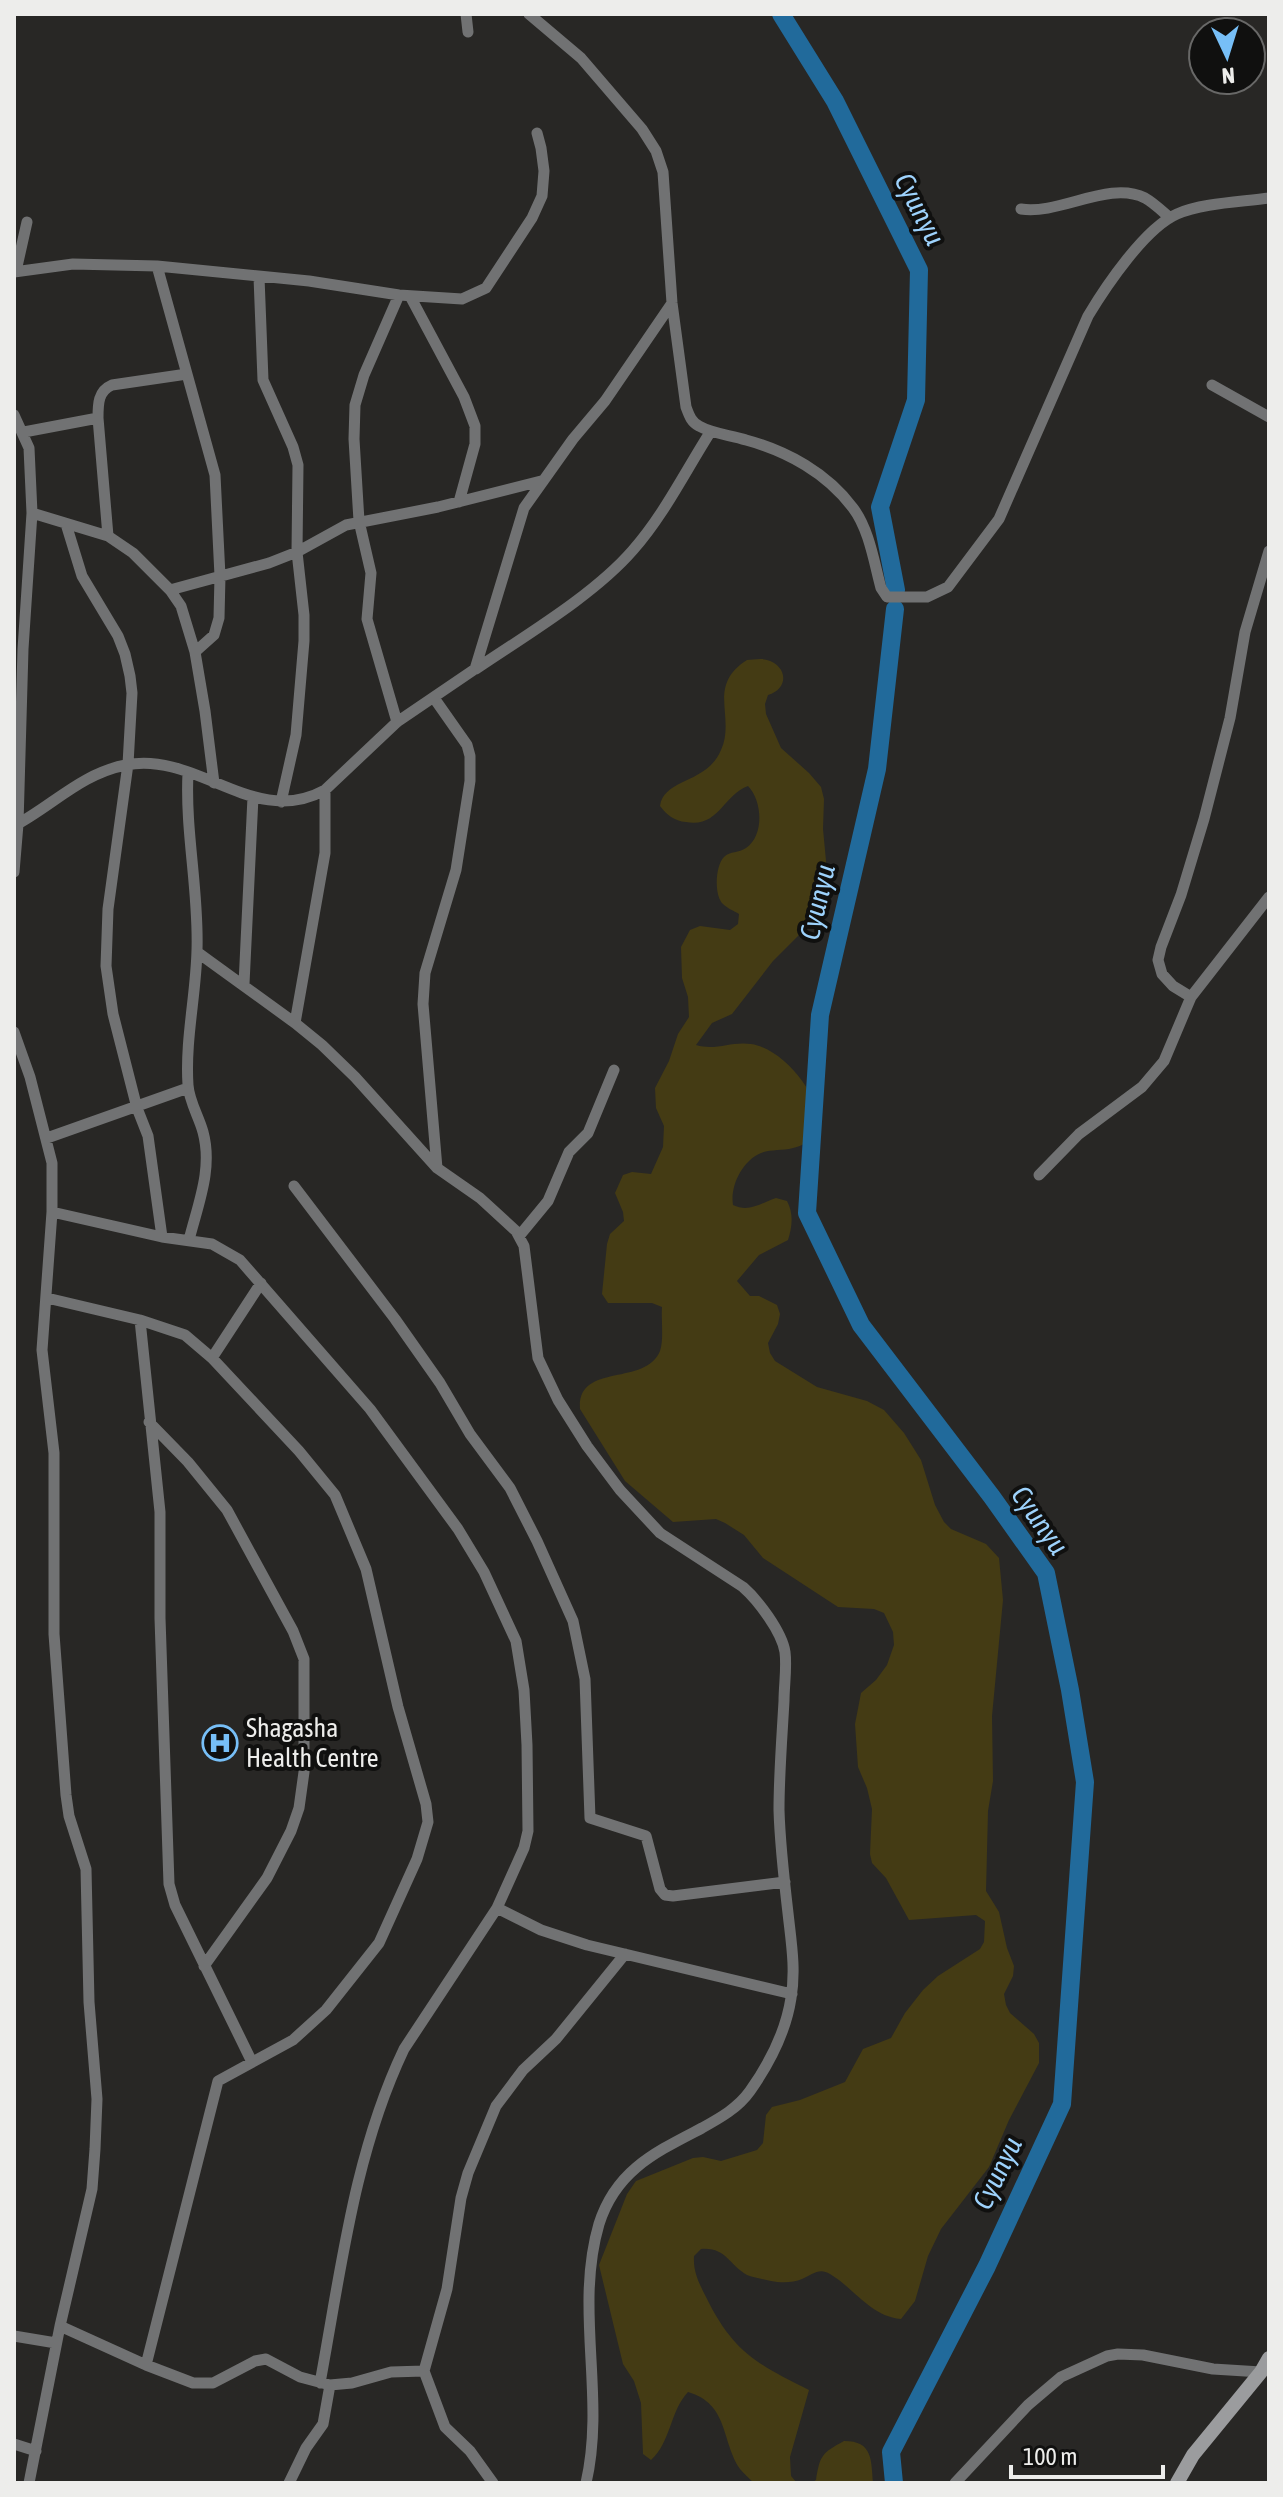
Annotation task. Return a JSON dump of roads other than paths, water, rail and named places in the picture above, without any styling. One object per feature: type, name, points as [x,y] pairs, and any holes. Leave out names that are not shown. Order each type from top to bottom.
[{"type":"main road","points":[[1177,2483],[1193,2455],[1269,2358]]},
{"type":"street","points":[[466,14],[468,32]]},
{"type":"street","points":[[529,14],[581,58],[642,129],[656,151],[664,184],[672,303],[686,407],[692,422],[795,459],[832,484],[862,522],[881,588],[887,597],[894,599],[927,597],[948,587],[999,519],[1088,316],[1106,285],[1145,240],[1170,218],[1192,209],[1269,198]]},
{"type":"street","points":[[27,222],[15,272],[73,264],[157,266],[309,281],[404,296],[462,299],[486,288],[532,218],[542,196],[544,171],[537,133]]},
{"type":"street","points":[[1021,209],[1061,206],[1090,197],[1124,193],[1147,199],[1170,218]]},
{"type":"street","points":[[157,266],[215,475],[220,576],[217,627],[214,635],[195,652]]},
{"type":"street","points":[[259,277],[263,380],[298,465],[297,552],[304,641],[296,735],[281,802]]},
{"type":"street","points":[[404,296],[464,397],[475,426],[475,444],[459,502]]},
{"type":"street","points":[[397,722],[367,619],[371,573],[359,521],[354,439],[355,405],[364,375],[404,296]]},
{"type":"street","points":[[475,669],[524,508],[541,481],[605,401],[672,303]]},
{"type":"street","points":[[108,536],[98,403],[107,388],[187,374]]},
{"type":"street","points":[[1212,385],[1269,417]]},
{"type":"street","points":[[14,415],[24,432],[31,468],[32,513],[14,872]]},
{"type":"street","points":[[24,432],[98,418]]},
{"type":"street","points":[[16,825],[83,780],[128,764],[159,763],[253,797],[281,802],[305,799],[325,790],[397,722],[562,610],[614,569],[634,549],[711,431]]},
{"type":"street","points":[[170,590],[269,563],[359,521],[459,502],[541,481]]},
{"type":"street","points":[[32,513],[108,536],[133,553],[170,590],[181,606],[195,652],[214,783]]},
{"type":"street","points":[[66,524],[82,576],[118,636],[125,654],[132,693],[128,764],[105,943],[109,996],[137,1108],[148,1136],[162,1237]]},
{"type":"street","points":[[1191,997],[1173,986],[1162,974],[1158,960],[1204,819],[1230,718],[1245,632],[1269,551]]},
{"type":"street","points":[[434,698],[467,745],[470,756],[470,781],[456,870],[425,973],[423,1004],[437,1168]]},
{"type":"street","points":[[188,773],[197,952],[189,1032],[188,1088],[204,1134],[207,1158],[205,1180],[189,1240]]},
{"type":"street","points":[[295,1023],[325,853],[325,790]]},
{"type":"street","points":[[244,984],[253,797]]},
{"type":"street","points":[[1039,1175],[1079,1134],[1142,1087],[1164,1061],[1191,997],[1269,897]]},
{"type":"street","points":[[197,952],[295,1023],[355,1077],[437,1168],[480,1198],[520,1235],[538,1358],[558,1400],[587,1446],[620,1490],[660,1533],[754,1596],[785,1649],[779,1811],[794,1963],[788,2014],[773,2052],[748,2094],[719,2118],[636,2166],[618,2184],[606,2205],[591,2264],[587,2315],[593,2386],[586,2483]]},
{"type":"street","points":[[14,1032],[30,1077],[52,1163],[52,1212],[42,1350],[54,1453],[54,1634],[67,1805],[86,1869],[89,2002],[97,2099],[92,2189],[56,2343],[29,2483]]},
{"type":"street","points":[[520,1235],[548,1201],[569,1152],[588,1133],[614,1070]]},
{"type":"street","points":[[47,1138],[188,1088]]},
{"type":"street","points":[[294,1186],[440,1383],[464,1425],[510,1488],[537,1541],[573,1621],[585,1679],[590,1818],[646,1836],[660,1889],[665,1895],[785,1882]]},
{"type":"street","points":[[52,1212],[162,1237],[212,1244],[240,1260],[370,1409],[458,1529],[484,1572],[516,1641],[527,1731],[528,1831],[524,1848],[497,1908],[404,2049],[378,2113],[365,2149],[354,2198],[325,2384],[323,2424],[306,2448],[289,2483]]},
{"type":"street","points":[[212,1358],[261,1283]]},
{"type":"street","points":[[47,1298],[140,1320],[185,1335],[212,1358],[299,1451],[335,1495],[366,1569],[428,1822],[417,1859],[379,1943],[326,2010],[293,2040],[218,2081],[146,2365]]},
{"type":"street","points":[[140,1320],[160,1512],[160,1618],[169,1884],[175,1905],[252,2062]]},
{"type":"street","points":[[149,1422],[188,1462],[227,1510],[293,1631],[304,1659],[304,1772],[299,1808],[267,1878],[204,1966]]},
{"type":"street","points":[[497,1908],[541,1930],[587,1945],[792,1994]]},
{"type":"street","points":[[493,2483],[470,2451],[445,2427],[424,2371],[447,2289],[461,2198],[496,2106],[523,2070],[556,2039],[625,1954]]},
{"type":"street","points":[[60,2326],[193,2383],[221,2380],[255,2361],[266,2359],[300,2377],[325,2384],[352,2383],[391,2372],[424,2371]]},
{"type":"street","points":[[14,2336],[56,2343]]},
{"type":"street","points":[[955,2483],[1028,2405],[1061,2377],[1107,2356],[1143,2355],[1213,2369],[1261,2372]]},
{"type":"street","points":[[14,2444],[36,2451]]},
{"type":"waterway","name":"Cyunyu","points":[[781,14],[835,101],[919,270],[916,400],[880,507],[896,590]]},
{"type":"waterway","name":"Cyunyu","points":[[894,2483],[891,2452],[987,2266],[1062,2104],[1085,1782],[1046,1573],[861,1325],[807,1213],[820,1015],[877,769],[895,609]]},
{"type":"place","name":"Shagasha Health Centre","points":[[220,1743]]}]
